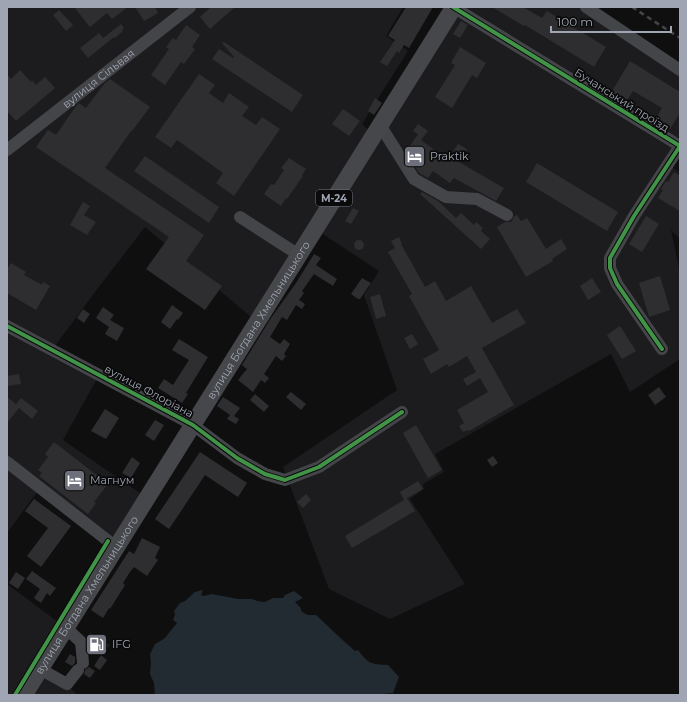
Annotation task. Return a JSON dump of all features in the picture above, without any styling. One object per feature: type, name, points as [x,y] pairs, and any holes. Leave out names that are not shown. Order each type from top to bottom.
[{"type":"highway","name":"вулиця Богдана Хмельницького","points":[[24,695],[454,7]]},
{"type":"street","name":"Бучанський проїзд","points":[[454,7],[680,146],[634,216],[610,258],[610,268],[617,284],[662,349]]},
{"type":"street","points":[[586,7],[680,70]]},
{"type":"street","name":"вулиця Сільвая","points":[[7,150],[186,8]]},
{"type":"street","points":[[380,125],[414,179],[446,198],[477,199],[507,215]]},
{"type":"street","points":[[240,217],[299,255]]},
{"type":"street","name":"вулиця Флоріана","points":[[7,326],[193,425],[237,458],[265,474],[285,480],[319,467],[402,412]]},
{"type":"street","points":[[7,462],[116,547]]},
{"type":"street","points":[[40,669],[67,684],[80,666],[81,642],[66,628]]},
{"type":"shaded area","points":[[7,7],[403,7],[386,36],[408,51],[362,124],[374,135],[454,7],[581,7],[680,74],[680,134],[663,162],[680,172],[680,239],[671,230],[680,273],[680,359],[630,392],[611,354],[435,454],[444,472],[423,484],[424,489],[410,499],[465,584],[390,619],[329,589],[283,467],[397,390],[364,295],[379,271],[315,229],[257,322],[145,227],[52,350],[99,375],[63,440],[147,498],[116,547],[40,488],[7,533]]},
{"type":"shaded area","points":[[7,584],[66,628],[40,669],[67,684],[77,695],[7,695]]},
{"type":"shaded area","points":[[203,590],[201,595],[204,596],[212,594],[265,602],[273,598],[283,598],[285,595],[294,591],[303,598],[295,602],[300,607],[302,612],[308,615],[316,615],[355,651],[358,650],[367,661],[374,664],[388,665],[399,677],[393,693],[383,695],[155,695],[154,683],[150,674],[150,654],[155,644],[166,637],[177,623],[173,620],[175,615],[174,611],[180,603],[185,601],[195,592]]},
{"type":"building","points":[[74,7],[128,7],[112,19],[107,13],[90,27]]},
{"type":"building","points":[[135,7],[155,7],[158,13],[144,21]]},
{"type":"building","points":[[211,7],[235,7],[210,29],[200,17]]},
{"type":"building","points":[[406,7],[433,7],[409,48],[404,45],[399,53],[397,51],[387,66],[380,62],[395,40],[388,36]]},
{"type":"building","points":[[492,7],[523,7],[542,18],[547,11],[606,47],[594,67],[525,25],[524,26]]},
{"type":"building","points":[[59,10],[73,25],[66,31],[53,15]]},
{"type":"building","points":[[461,21],[468,25],[460,38],[453,34]]},
{"type":"building","points":[[121,24],[124,28],[122,30],[123,31],[88,58],[80,48],[99,33],[103,38]]},
{"type":"building","points":[[186,25],[200,35],[192,47],[195,49],[184,64],[181,62],[165,85],[151,75],[169,49],[166,47],[173,38],[176,40]]},
{"type":"building","points":[[224,42],[303,95],[292,112],[212,59],[219,49],[233,58],[234,57],[222,43]]},
{"type":"building","points":[[460,47],[486,63],[477,78],[472,75],[452,108],[435,97],[455,65],[451,63]]},
{"type":"building","points":[[630,61],[680,92],[680,113],[670,129],[655,120],[662,108],[633,91],[626,102],[611,93]]},
{"type":"building","points":[[20,70],[31,82],[32,80],[36,85],[45,77],[55,88],[16,121],[7,111],[7,74],[11,79]]},
{"type":"building","points":[[199,74],[215,85],[209,93],[223,103],[229,93],[249,107],[242,116],[256,125],[262,117],[280,129],[234,196],[216,183],[223,173],[177,140],[171,148],[155,137]]},
{"type":"building","points":[[110,79],[150,107],[105,168],[204,235],[186,261],[222,286],[205,310],[146,269],[169,237],[36,147],[48,130],[56,135],[79,103],[86,108],[104,84]]},
{"type":"building","points":[[375,98],[382,103],[374,115],[368,111]]},
{"type":"building","points":[[343,109],[360,121],[349,136],[332,124]]},
{"type":"building","points":[[418,124],[428,131],[421,140],[448,160],[458,144],[467,149],[459,162],[504,188],[496,201],[454,178],[450,183],[433,171],[428,178],[419,173],[415,167],[418,163],[409,157],[406,152],[418,134],[413,131]]},
{"type":"building","points":[[145,156],[219,207],[209,223],[134,171]]},
{"type":"building","points":[[289,158],[306,169],[302,175],[303,176],[281,206],[264,194],[271,184],[274,185],[284,170],[281,168]]},
{"type":"building","points":[[537,163],[618,212],[607,231],[526,182]]},
{"type":"building","points":[[674,172],[680,176],[680,211],[658,198],[663,190],[661,189],[666,181],[668,182]]},
{"type":"building","points":[[422,192],[438,201],[456,218],[461,213],[474,225],[476,222],[483,228],[481,231],[490,239],[481,249],[420,194]]},
{"type":"building","points":[[83,202],[90,206],[84,215],[96,222],[87,235],[70,225]]},
{"type":"building","points":[[353,208],[359,211],[351,224],[345,221]]},
{"type":"building","points":[[517,215],[521,221],[527,218],[546,249],[561,239],[567,249],[552,259],[553,261],[526,277],[497,227],[505,222],[511,222],[514,216]]},
{"type":"building","points":[[646,216],[659,224],[642,252],[629,244]]},
{"type":"building","points":[[399,237],[401,244],[425,287],[435,281],[446,301],[471,286],[492,323],[517,309],[526,323],[482,348],[514,405],[469,431],[463,432],[459,426],[464,423],[457,410],[488,392],[480,378],[467,386],[463,379],[476,372],[467,356],[449,367],[447,364],[431,374],[423,359],[439,350],[409,296],[412,294],[388,252],[395,248],[391,241]]},
{"type":"building","points":[[357,240],[361,240],[363,241],[363,249],[357,250],[354,247],[354,243]]},
{"type":"building","points":[[314,254],[321,258],[316,265],[337,279],[333,286],[314,274],[302,291],[304,293],[299,300],[305,304],[302,309],[296,305],[287,320],[282,317],[270,337],[280,344],[284,339],[290,344],[284,354],[286,356],[282,361],[276,356],[264,374],[269,378],[265,383],[261,380],[253,392],[238,380],[247,369],[242,365],[271,318],[296,283]]},
{"type":"building","points":[[11,263],[26,272],[24,275],[42,285],[43,282],[50,286],[36,310],[7,293],[7,269]]},
{"type":"building","points":[[660,276],[670,310],[649,317],[639,283]]},
{"type":"building","points":[[362,278],[371,283],[360,299],[358,299],[351,294]]},
{"type":"building","points":[[592,278],[601,292],[588,300],[580,286]]},
{"type":"building","points":[[380,294],[386,316],[376,319],[370,297]]},
{"type":"building","points":[[172,305],[183,313],[170,329],[161,322]]},
{"type":"building","points":[[103,307],[114,315],[110,320],[124,328],[117,341],[105,334],[109,327],[96,318]]},
{"type":"building","points":[[83,309],[90,314],[84,323],[77,318]]},
{"type":"building","points":[[620,326],[636,351],[622,359],[607,335]]},
{"type":"building","points":[[412,334],[418,344],[410,349],[404,338]]},
{"type":"building","points":[[179,339],[208,357],[186,393],[188,394],[182,403],[158,388],[164,379],[173,385],[189,360],[172,350]]},
{"type":"building","points":[[19,374],[21,384],[8,386],[7,376]]},
{"type":"building","points":[[659,387],[666,397],[655,405],[648,395]]},
{"type":"building","points":[[291,392],[306,404],[301,410],[286,397]]},
{"type":"building","points":[[255,394],[269,406],[264,412],[250,400]]},
{"type":"building","points":[[7,397],[16,404],[21,398],[38,411],[32,419],[19,408],[7,423]]},
{"type":"building","points":[[223,397],[240,408],[234,416],[239,419],[236,424],[227,419],[230,415],[217,406]]},
{"type":"building","points":[[105,409],[119,418],[106,439],[91,431]]},
{"type":"building","points":[[155,420],[164,425],[154,441],[145,435]]},
{"type":"building","points":[[416,425],[442,470],[428,478],[403,433]]},
{"type":"building","name":"Магнум","points":[[54,442],[108,484],[94,502],[96,503],[88,514],[39,476],[42,473],[38,470],[48,457],[45,454]]},
{"type":"building","points":[[200,452],[247,483],[238,497],[205,475],[169,529],[155,519]]},
{"type":"building","points":[[493,456],[498,463],[492,467],[487,460]]},
{"type":"building","points":[[132,457],[140,463],[131,478],[122,473]]},
{"type":"building","points":[[418,481],[423,489],[404,500],[400,492]]},
{"type":"building","points":[[306,494],[311,500],[303,508],[297,502]]},
{"type":"building","points":[[407,498],[415,511],[352,548],[345,536]]},
{"type":"building","points":[[34,499],[71,526],[41,567],[27,556],[48,528],[25,511]]},
{"type":"building","points":[[142,538],[160,547],[155,558],[158,560],[147,576],[134,567],[123,583],[125,585],[103,618],[91,610],[129,551],[134,554]]},
{"type":"building","points":[[32,571],[56,588],[50,596],[47,593],[41,603],[34,598],[40,589],[26,579]]},
{"type":"building","points":[[16,572],[25,578],[18,589],[9,583]]},
{"type":"building","name":"IFG","points":[[90,633],[109,645],[102,655],[89,646],[87,637]]},
{"type":"building","points":[[70,654],[75,657],[75,663],[72,666],[65,662]]},
{"type":"building","points":[[101,655],[107,660],[100,670],[94,666]]},
{"type":"building","points":[[89,667],[95,671],[90,678],[84,674],[85,670]]},
{"type":"railway","points":[[632,7],[680,38]]},
{"type":"cycle path","points":[[453,7],[680,146],[634,216],[610,258],[610,268],[617,284],[662,349]]},
{"type":"cycle path","points":[[7,326],[193,425],[237,458],[265,474],[285,480],[319,467],[402,412]]},
{"type":"cycle path","points":[[15,695],[108,541]]},
{"type":"place","name":"Praktik","points":[[415,156]]},
{"type":"place","name":"Магнум","points":[[74,480]]},
{"type":"place","name":"IFG","points":[[96,644]]}]
